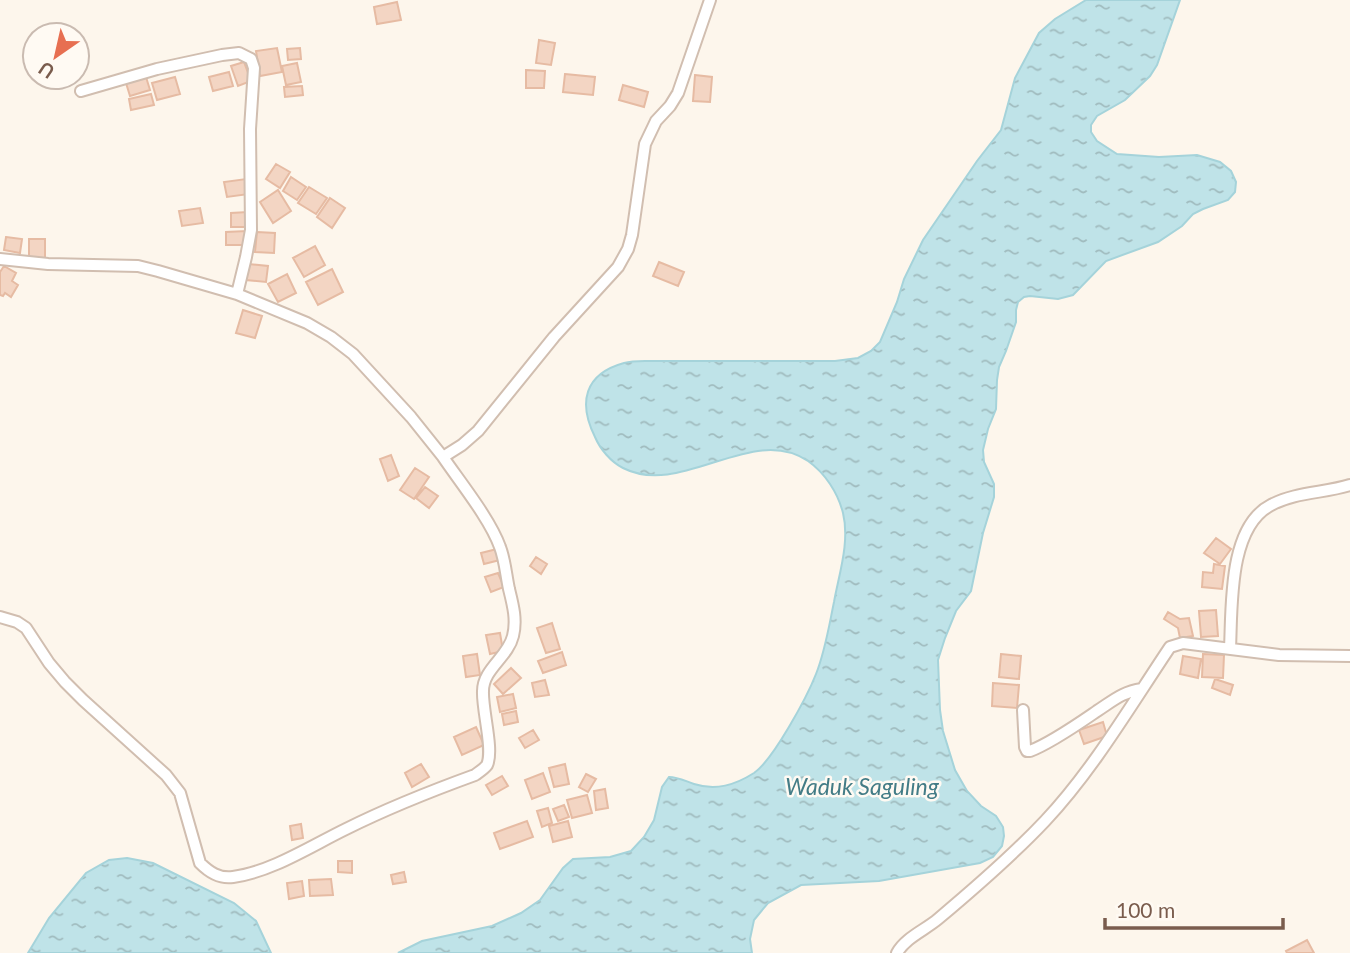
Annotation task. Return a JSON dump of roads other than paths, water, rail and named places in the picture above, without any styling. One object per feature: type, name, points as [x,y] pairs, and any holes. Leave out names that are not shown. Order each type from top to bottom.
[{"type":"street","points":[[443,457],[478,431],[520,378],[618,267],[632,235],[645,144],[656,121],[678,93],[710,0]]},
{"type":"street","points":[[91,88],[157,69],[222,55],[239,53],[251,59],[254,68],[250,129],[252,221],[237,294]]},
{"type":"street","points":[[0,259],[48,264],[138,266],[237,294],[307,323],[331,337],[353,354],[411,417],[443,457],[487,523],[500,547],[515,620],[513,638],[506,653],[489,673],[482,687],[490,754],[483,769],[475,775],[411,799],[259,871],[231,878],[219,877],[200,863],[180,793],[166,775],[74,691],[49,663],[26,628],[0,617]]},
{"type":"street","points":[[1230,649],[1235,572],[1241,543],[1255,515],[1272,504],[1295,496],[1350,485]]},
{"type":"street","points":[[897,953],[903,944],[932,924],[992,874],[1044,822],[1066,796],[1170,647],[1183,643],[1279,655],[1350,656]]},
{"type":"street","points":[[1023,710],[1025,747],[1030,751],[1127,691],[1142,689]]},
{"type":"water","name":"Waduk Saguling","points":[[1086,0],[1180,0],[1157,65],[1150,76],[1125,100],[1097,116],[1091,125],[1091,132],[1097,141],[1117,154],[1159,157],[1197,155],[1220,162],[1231,171],[1236,182],[1235,192],[1228,200],[1193,214],[1182,226],[1158,242],[1106,261],[1073,295],[1058,299],[1030,296],[1018,302],[1016,322],[999,367],[996,409],[983,450],[984,462],[994,484],[994,497],[983,533],[971,591],[956,611],[938,660],[943,731],[955,770],[967,791],[981,806],[996,816],[1003,827],[1002,846],[993,857],[980,863],[879,881],[801,885],[768,903],[754,920],[750,939],[752,953],[398,953],[422,941],[492,926],[521,913],[540,900],[563,868],[573,859],[610,857],[631,851],[654,820],[662,787],[669,777],[702,786],[725,786],[754,773],[770,755],[805,697],[824,648],[845,547],[843,513],[834,491],[825,477],[808,461],[786,452],[764,450],[740,454],[669,474],[646,475],[623,468],[606,455],[595,437],[587,413],[588,391],[600,374],[629,362],[835,361],[858,358],[871,351],[880,342],[904,279],[923,240],[1001,130],[1015,78],[1039,33],[1055,19]]},
{"type":"water","points":[[127,858],[153,863],[234,903],[256,921],[271,953],[28,953],[49,918],[86,873],[109,860]]}]
